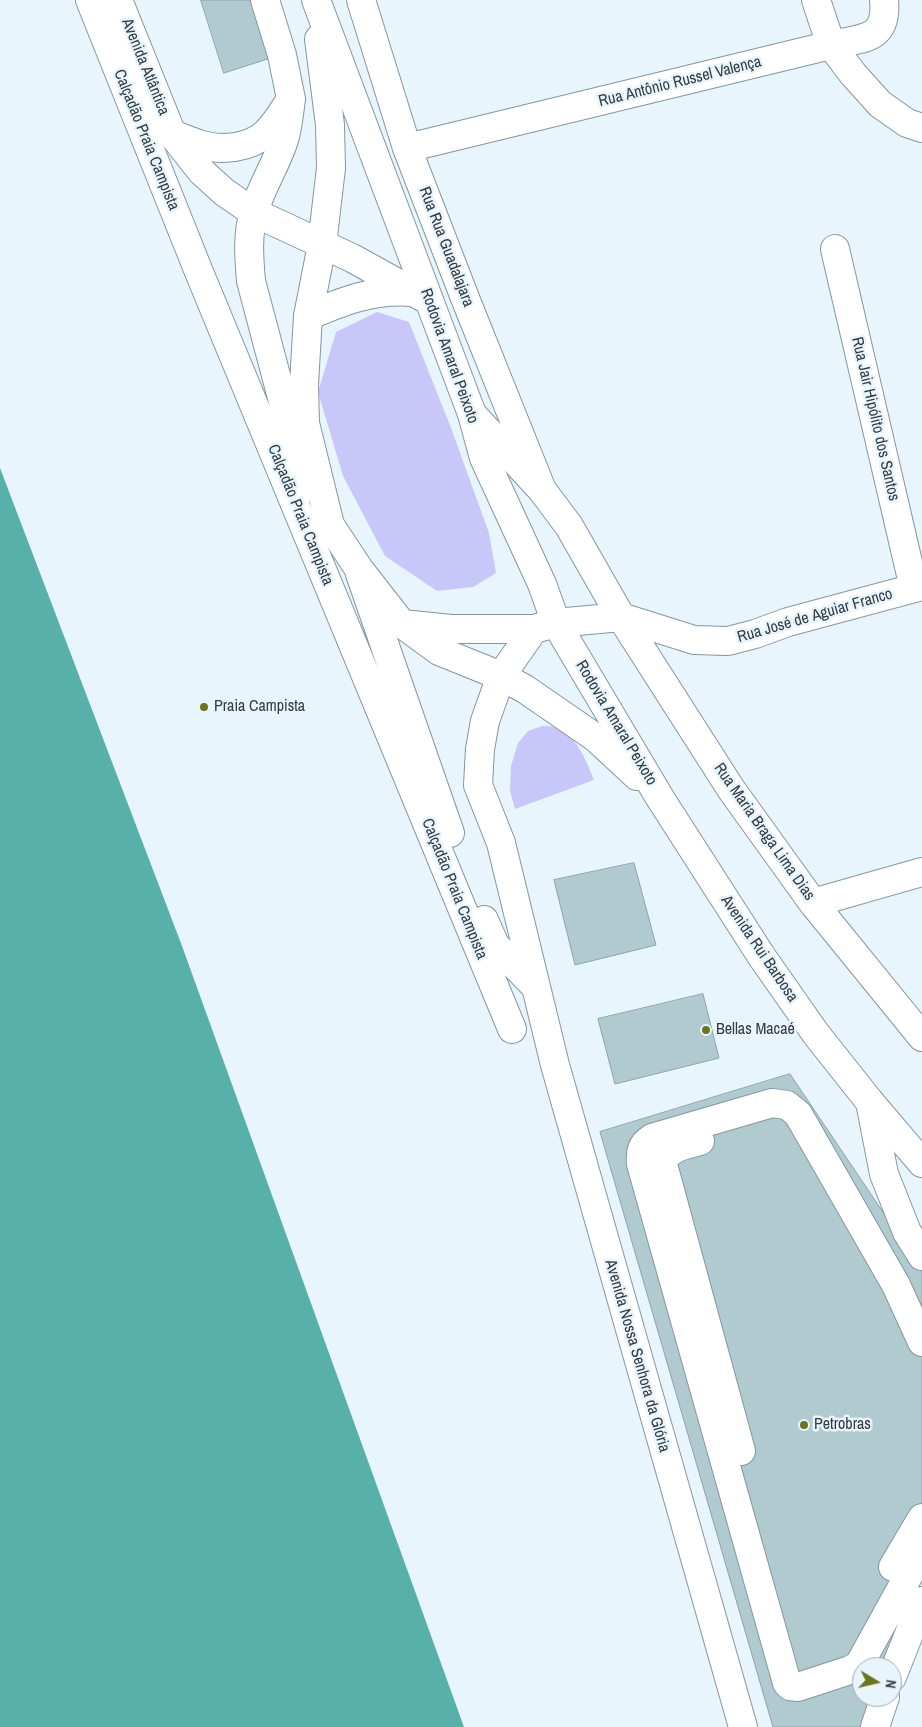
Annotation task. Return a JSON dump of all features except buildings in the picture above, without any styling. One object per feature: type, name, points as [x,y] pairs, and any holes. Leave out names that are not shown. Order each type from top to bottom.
[{"type":"main road","name":"Calçadão Praia Campista","points":[[90,0],[203,281],[512,1029]]},
{"type":"main road","name":"Avenida Atlântica","points":[[118,0],[172,134],[202,172],[224,192],[253,212],[352,258],[421,296]]},
{"type":"main road","points":[[265,0],[282,55],[291,99],[284,141],[253,212],[249,238],[251,281],[296,448],[330,525]]},
{"type":"main road","name":"Rodovia Amaral Peixoto","points":[[315,0],[330,125],[330,168],[322,245],[308,316],[304,384],[305,422],[330,525],[359,569],[402,624],[439,651],[501,676],[553,707],[596,738],[660,798]]},
{"type":"main road","name":"Rodovia Amaral Peixoto","points":[[315,0],[421,296],[472,414],[484,458],[542,584],[545,626],[660,798]]},
{"type":"main road","name":"Rua Rua Guadalajara","points":[[361,0],[407,148],[542,490]]},
{"type":"main road","points":[[816,0],[831,45],[853,74],[880,104],[907,123],[922,128]]},
{"type":"main road","name":"Rua Antônio Russel Valença","points":[[407,148],[870,36],[881,27],[885,12],[884,0]]},
{"type":"main road","points":[[172,134],[203,145],[223,149],[242,146],[264,135],[279,119],[291,99]]},
{"type":"main road","name":"Rua Jair Hipólito dos Santos","points":[[835,249],[918,587]]},
{"type":"main road","points":[[308,316],[338,303],[381,292],[392,291],[421,296]]},
{"type":"main road","points":[[472,414],[542,490],[569,526],[621,617]]},
{"type":"main road","points":[[359,569],[460,863],[475,900],[495,945],[534,984]]},
{"type":"main road","name":"Rua José de Aguiar Franco","points":[[402,624],[451,630],[545,626],[621,617],[694,640],[728,641],[788,622],[918,587]]},
{"type":"main road","name":"Rua Maria Braga Lima Dias","points":[[621,617],[731,789],[813,903],[922,1037]]},
{"type":"main road","points":[[501,676],[545,626]]},
{"type":"main road","name":"Avenida Nossa Senhora da Glória","points":[[501,676],[485,720],[480,749],[478,785],[501,843],[534,984],[544,1013],[555,1065],[743,1727]]},
{"type":"main road","name":"Avenida Rui Barbosa","points":[[660,798],[762,957],[816,1034],[922,1163]]},
{"type":"main road","points":[[813,903],[922,872]]},
{"type":"main road","points":[[870,1102],[884,1174],[907,1232],[922,1315]]},
{"type":"main road","points":[[721,1376],[684,1346],[634,1174],[634,1166],[645,1142],[652,1138],[772,1104],[787,1105],[798,1114],[896,1285],[922,1342]]},
{"type":"main road","points":[[852,1674],[813,1687],[806,1683],[662,1161],[667,1153],[675,1148],[772,1120],[790,1118],[799,1121],[808,1128],[911,1260]]},
{"type":"main road","points":[[640,1152],[641,1164],[787,1683],[790,1686],[798,1687],[850,1670],[859,1665],[922,1551]]},
{"type":"main road","points":[[861,1657],[864,1625],[878,1592],[922,1518]]},
{"type":"main road","points":[[869,1657],[922,1569]]},
{"type":"main road","points":[[900,1657],[922,1601]]},
{"type":"main road","points":[[875,1727],[882,1707]]},
{"type":"shaded area","points":[[377,312],[409,322],[451,428],[489,533],[496,573],[473,587],[437,591],[385,556],[343,476],[318,392],[336,332]]},
{"type":"shaded area","points":[[0,468],[182,946],[464,1727],[0,1727]]},
{"type":"shaded area","points":[[542,726],[558,728],[571,737],[576,743],[594,780],[515,809],[510,791],[511,766],[518,743],[528,731]]},
{"type":"place","name":"Praia Campista","points":[[204,707]]},
{"type":"place","name":"Bellas Macaé","points":[[706,1030]]},
{"type":"place","name":"Petrobras","points":[[804,1425]]}]
